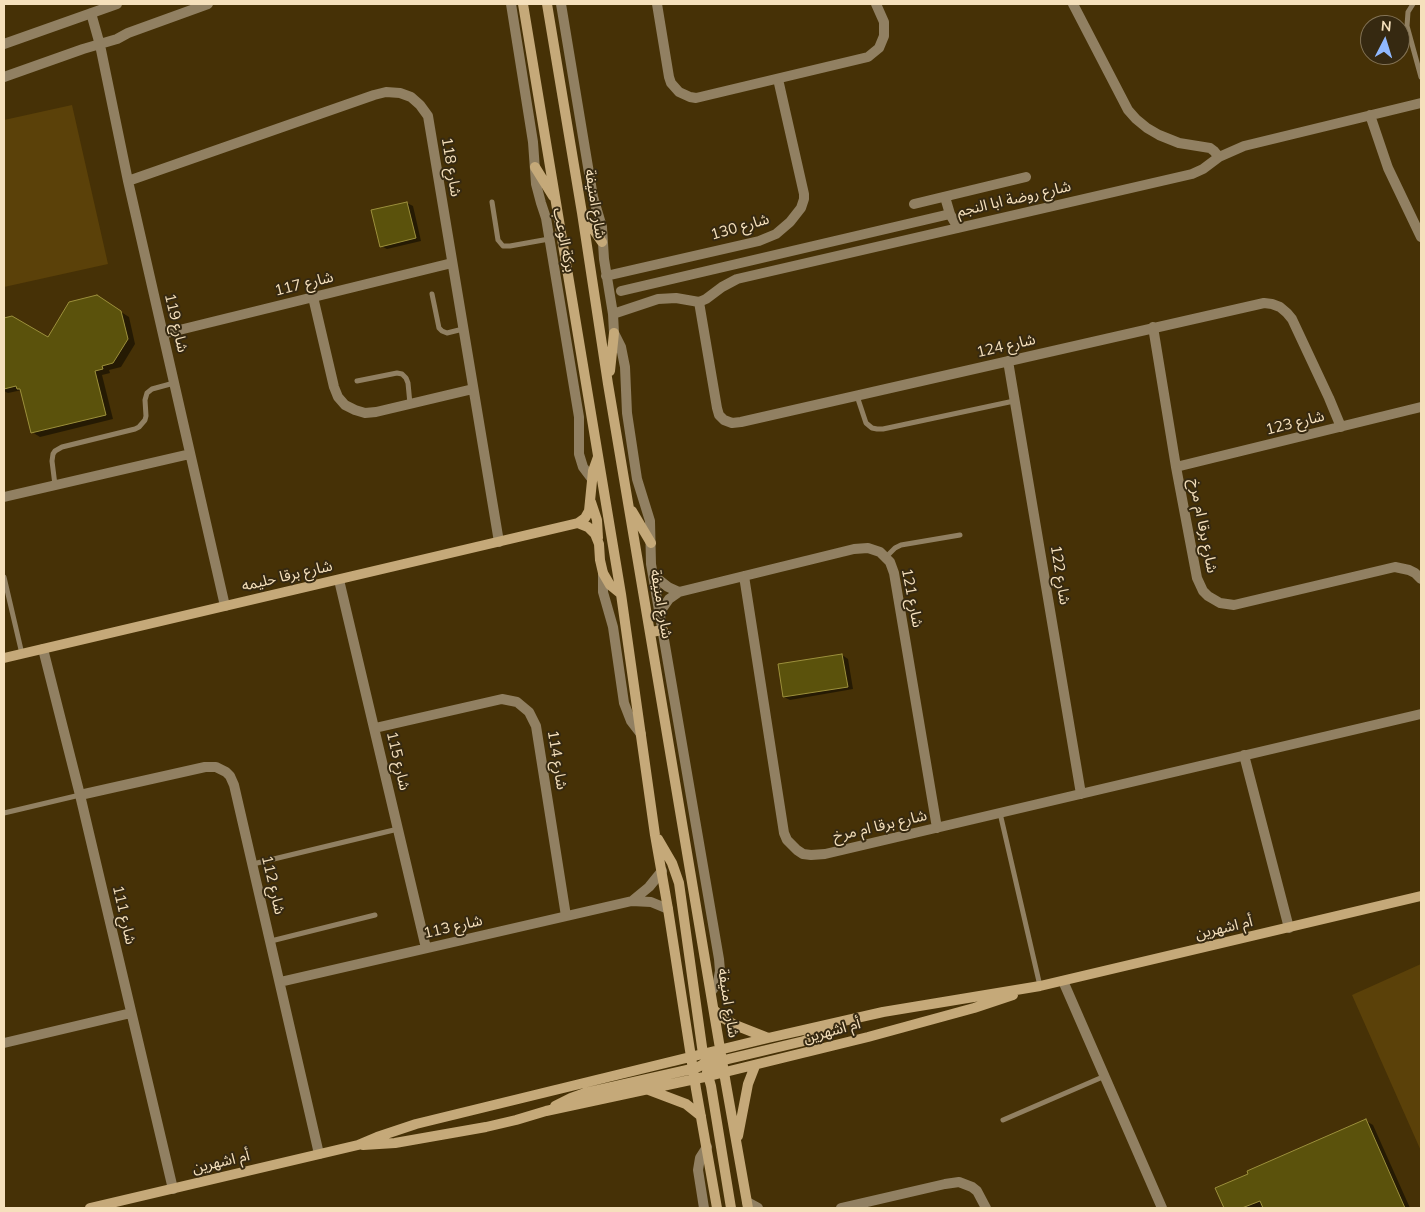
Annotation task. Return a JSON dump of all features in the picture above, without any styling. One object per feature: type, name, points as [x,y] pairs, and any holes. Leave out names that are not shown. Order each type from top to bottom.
[{"type":"street","points":[[4,44],[117,4]]},
{"type":"street","points":[[4,77],[83,49],[100,45],[208,4]]},
{"type":"street","name":"بركة الوعب","points":[[511,4],[533,142],[537,189],[550,239],[579,417],[579,454],[583,467],[592,479]]},
{"type":"street","points":[[524,4],[622,594],[655,835],[691,1057],[704,1066]]},
{"type":"street","name":"شارع امنيفة","points":[[547,4],[628,505],[748,1205]]},
{"type":"street","points":[[561,4],[592,191],[602,227],[606,276],[613,314],[614,333],[608,384]]},
{"type":"street","points":[[657,4],[671,83],[679,92],[690,97],[702,97],[778,79],[861,59],[874,53],[882,42],[885,29],[882,16],[876,4]]},
{"type":"street","points":[[1073,4],[1128,110],[1136,119],[1159,135],[1179,142],[1210,148],[1219,157]]},
{"type":"street","name":"شارع 119","points":[[91,13],[100,45],[128,181],[225,606]]},
{"type":"street","name":"شارع 130","points":[[606,276],[759,241],[776,234],[790,222],[801,208],[804,194],[778,79]]},
{"type":"street","name":"شارع 118","points":[[128,181],[374,95],[386,92],[400,93],[411,97],[420,105],[428,116],[499,542]]},
{"type":"street","name":"شارع روضة ابا النجم","points":[[699,302],[706,299],[722,286],[737,279],[1192,174],[1203,169],[1219,157],[1244,146],[1421,103]]},
{"type":"street","points":[[1370,115],[1388,168],[1421,237]]},
{"type":"street","points":[[535,168],[556,201]]},
{"type":"street","points":[[914,204],[1026,177]]},
{"type":"street","points":[[945,197],[950,214],[958,228]]},
{"type":"street","points":[[582,213],[602,242]]},
{"type":"street","points":[[621,291],[950,214]]},
{"type":"street","name":"شارع 117","points":[[163,334],[452,263]]},
{"type":"street","points":[[313,297],[334,387],[338,397],[345,405],[365,413],[376,412],[473,389]]},
{"type":"street","points":[[613,314],[658,299],[676,298],[699,302]]},
{"type":"street","name":"شارع 124","points":[[699,302],[717,408],[719,415],[724,420],[732,423],[1264,303],[1280,307],[1292,319],[1330,398],[1341,427]]},
{"type":"street","name":"شارع برقا ام مرخ","points":[[1153,327],[1176,467],[1197,578],[1203,591],[1213,600],[1220,603],[1234,604],[1395,567],[1415,573],[1421,579]]},
{"type":"street","points":[[614,333],[621,347],[625,367],[627,414],[637,479],[650,521],[651,564],[719,959],[720,971],[718,982],[710,992]]},
{"type":"street","name":"شارع 122","points":[[1008,360],[1081,794]]},
{"type":"street","name":"شارع 123","points":[[1176,467],[1421,407]]},
{"type":"street","points":[[4,497],[190,454]]},
{"type":"street","points":[[598,538],[592,530],[578,523],[587,515],[591,501],[593,471],[599,456]]},
{"type":"street","points":[[591,501],[596,520],[603,592],[613,627],[624,702],[631,721],[641,734]]},
{"type":"street","points":[[628,505],[651,543]]},
{"type":"street","name":"شارع برقا حليمه","points":[[4,658],[578,523]]},
{"type":"street","name":"شارع 121","points":[[679,592],[861,548],[874,550],[886,557],[894,573],[937,828]]},
{"type":"street","points":[[602,573],[610,585],[622,594]]},
{"type":"street","points":[[654,576],[663,584],[679,592],[669,599],[661,614]]},
{"type":"street","name":"شارع برقا ام مرخ","points":[[744,576],[784,833],[792,845],[804,854],[818,856],[1421,714]]},
{"type":"street","name":"شارع 115","points":[[339,580],[426,948]]},
{"type":"street","points":[[651,632],[663,630]]},
{"type":"street","name":"شارع 111","points":[[43,649],[80,795],[173,1189]]},
{"type":"street","name":"شارع 114","points":[[374,728],[494,700],[510,700],[524,706],[534,718],[536,726],[566,916]]},
{"type":"street","points":[[1244,755],[1289,928]]},
{"type":"street","name":"شارع 112","points":[[80,795],[205,767],[216,767],[230,776],[234,785],[253,864],[320,1154]]},
{"type":"street","points":[[655,835],[672,862],[679,883],[704,1066],[731,1208]]},
{"type":"street","name":"شارع 113","points":[[632,900],[648,887],[662,871]]},
{"type":"street","name":"أم اشهرين","points":[[721,1055],[768,1038],[883,1012],[1064,981],[1421,896]]},
{"type":"street","name":"شارع 113","points":[[280,982],[632,900],[651,902],[668,909]]},
{"type":"street","points":[[1064,981],[1162,1208]]},
{"type":"street","name":"أم اشهرين","points":[[694,1079],[704,1066],[724,1072],[755,1066],[974,1008],[1036,987]]},
{"type":"street","points":[[714,1010],[734,1025],[768,1038]]},
{"type":"street","points":[[4,1043],[131,1013]]},
{"type":"street","points":[[546,1111],[585,1093],[704,1066],[721,1055],[804,1041],[832,1024]]},
{"type":"street","points":[[358,1146],[416,1124],[691,1057]]},
{"type":"street","points":[[737,1142],[748,1084],[755,1066]]},
{"type":"street","points":[[358,1146],[383,1145],[433,1137],[694,1079],[717,1208]]},
{"type":"street","points":[[648,1090],[681,1101],[692,1107],[701,1116]]},
{"type":"street","name":"أم اشهرين","points":[[90,1208],[358,1146]]},
{"type":"street","points":[[704,1208],[698,1170],[700,1158],[707,1147]]},
{"type":"street","points":[[844,1208],[959,1182],[972,1186],[977,1191],[986,1208]]},
{"type":"street","points":[[748,1205],[758,1208]]},
{"type":"lane","points":[[1413,4],[1408,12],[1407,26],[1421,77]]},
{"type":"lane","points":[[492,202],[498,240],[503,246],[550,239]]},
{"type":"lane","points":[[432,294],[439,328],[447,333],[463,329]]},
{"type":"lane","points":[[357,380],[397,373],[402,374],[408,383],[410,404]]},
{"type":"lane","points":[[54,486],[52,457],[58,449],[139,427],[146,416],[145,400],[147,394],[152,389],[174,382]]},
{"type":"lane","points":[[856,396],[866,423],[872,428],[877,429],[1015,400]]},
{"type":"lane","points":[[886,557],[902,544],[960,535]]},
{"type":"lane","points":[[4,577],[22,654]]},
{"type":"lane","points":[[4,813],[80,795]]},
{"type":"lane","points":[[1000,813],[1036,987]]},
{"type":"lane","points":[[253,864],[398,829]]},
{"type":"lane","points":[[271,941],[375,915]]},
{"type":"lane","points":[[1003,1120],[1104,1076]]},
{"type":"shaded area","points":[[72,105],[108,264],[4,287],[4,120]]},
{"type":"shaded area","points":[[1421,964],[1421,1151],[1352,995]]},
{"type":"building","points":[[407,202],[416,238],[380,247],[371,210]]},
{"type":"building","points":[[97,295],[121,311],[128,339],[113,363],[102,366],[103,369],[95,371],[106,415],[31,433],[20,389],[17,389],[16,386],[4,389],[4,318],[12,316],[48,337],[69,302]]},
{"type":"building","points":[[842,654],[848,687],[783,697],[778,664]]},
{"type":"building","points":[[1366,1119],[1405,1208],[1263,1208],[1260,1201],[1242,1208],[1224,1208],[1215,1188],[1248,1174],[1247,1171]]}]
